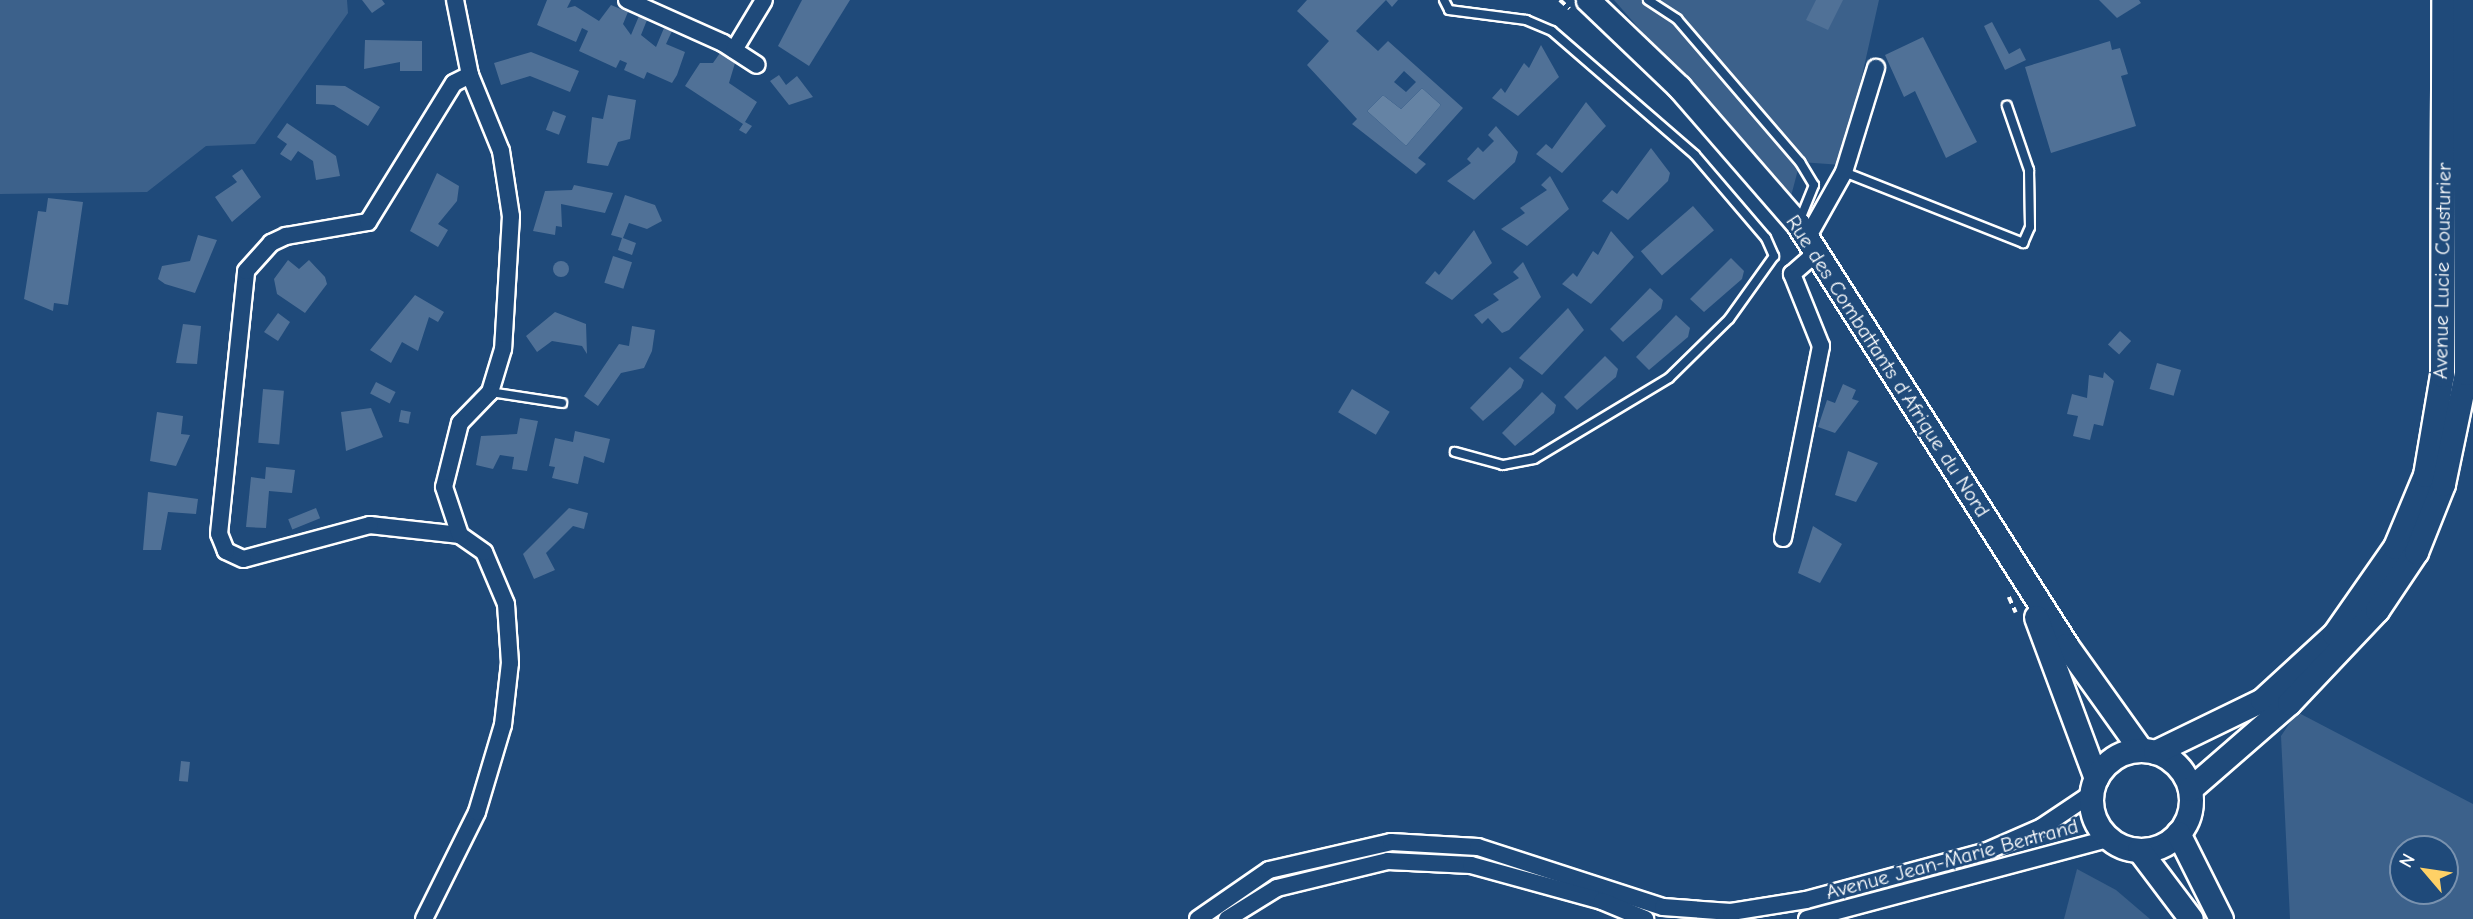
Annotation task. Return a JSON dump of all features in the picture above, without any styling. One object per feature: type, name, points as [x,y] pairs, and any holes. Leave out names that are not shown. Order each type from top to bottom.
[{"type":"main road","name":"Avenue Lucie Cousturier","points":[[2148,751],[2262,700],[2334,634],[2395,547],[2425,475],[2442,374],[2443,0]]},
{"type":"main road","name":"Avenue Lucie Cousturier","points":[[2190,789],[2337,657],[2416,552],[2443,484],[2466,373],[2469,157],[2464,0]]},
{"type":"main road","name":"Rue des Combattants d'Afrique du Nord","points":[[1584,9],[1679,87],[1807,238],[2009,554],[2148,751]]},
{"type":"main road","name":"Rue des Combattants d'Afrique du Nord","points":[[2009,554],[2093,786]]},
{"type":"main road","points":[[2139,850],[2178,833],[2187,820],[2190,789],[2183,772],[2148,751],[2114,757],[2093,786],[2091,811],[2108,839],[2139,850],[2191,919]]},
{"type":"main road","points":[[2178,833],[2221,919]]},
{"type":"street","points":[[455,0],[470,75],[511,185],[505,327],[490,392],[460,423],[443,487],[460,535]]},
{"type":"street","points":[[627,0],[654,5],[757,65]]},
{"type":"street","points":[[734,50],[764,0]]},
{"type":"street","points":[[1783,538],[1821,346],[1792,274],[1807,238],[1844,173],[1875,68]]},
{"type":"street","points":[[424,919],[477,812],[503,725],[510,663],[506,604],[484,552],[460,535],[370,525],[243,559],[226,551],[219,534],[246,271],[271,243],[286,236],[368,222],[454,83],[470,75]]},
{"type":"street","name":"Avenue Jean-Marie Bertrand","points":[[1198,919],[1269,870],[1391,842],[1478,847],[1663,907],[1731,912],[1806,900],[1987,851],[2042,827],[2093,786]]},
{"type":"street","name":"Avenue Jean-Marie Bertrand","points":[[1807,919],[2108,839]]},
{"type":"street","points":[[1227,919],[1277,888],[1388,861],[1471,865],[1645,919]]},
{"type":"lane","points":[[1444,0],[1449,10],[1526,20],[1552,31],[1695,155],[1766,238],[1774,256],[1729,319],[1669,378],[1534,459],[1503,464],[1455,452]]},
{"type":"lane","points":[[1648,0],[1677,19],[1800,162],[1814,185],[1807,238]]},
{"type":"lane","points":[[1844,173],[2023,243],[2030,227],[2029,170],[2007,106]]},
{"type":"lane","points":[[490,392],[562,403]]},
{"type":"path","points":[[1560,0],[1584,9]]},
{"type":"path","points":[[2004,587],[2021,622]]},
{"type":"shaded area","points":[[0,0],[347,0],[348,13],[255,144],[206,146],[147,192],[0,194]]},
{"type":"shaded area","points":[[1614,0],[1879,0],[1842,165],[1800,162],[1790,200]]},
{"type":"shaded area","points":[[1422,88],[1441,105],[1406,146],[1367,111],[1383,95],[1401,109]]},
{"type":"shaded area","points":[[2297,712],[2473,804],[2473,919],[2290,919],[2281,736]]},
{"type":"shaded area","points":[[2077,869],[2116,890],[2150,919],[2064,919]]},
{"type":"building","points":[[362,0],[382,0],[385,4],[372,13]]},
{"type":"building","points":[[547,0],[571,0],[567,8],[575,6],[599,21],[611,5],[628,12],[623,24],[631,35],[639,16],[647,20],[641,35],[656,47],[664,28],[672,31],[666,44],[685,52],[677,75],[672,83],[647,72],[644,79],[624,70],[627,63],[620,60],[616,68],[579,51],[588,31],[582,28],[576,42],[537,25]]},
{"type":"building","points":[[802,0],[850,0],[809,66],[778,46]]},
{"type":"building","points":[[1307,0],[1386,0],[1356,31],[1378,51],[1388,41],[1463,108],[1418,158],[1426,164],[1416,174],[1352,124],[1357,119],[1307,65],[1329,41],[1297,11]],"holes":[[[1404,71],[1416,82],[1406,92],[1394,82]],[[1422,88],[1441,105],[1406,146],[1367,111],[1383,95],[1401,109]]]},
{"type":"building","points":[[1386,0],[1398,0],[1392,7]]},
{"type":"building","points":[[1816,0],[1843,0],[1828,30],[1806,20]]},
{"type":"building","points":[[2099,0],[2139,0],[2141,3],[2117,18]]},
{"type":"building","points":[[1992,22],[2009,54],[2020,48],[2026,60],[2005,70],[1984,26]]},
{"type":"building","points":[[1923,37],[1977,142],[1946,158],[1915,91],[1904,97],[1885,55]]},
{"type":"building","points":[[365,40],[422,41],[422,71],[400,71],[400,62],[364,69]]},
{"type":"building","points":[[2110,41],[2112,50],[2120,48],[2128,74],[2121,76],[2136,126],[2051,153],[2025,67]]},
{"type":"building","points":[[1541,45],[1559,77],[1518,116],[1492,98],[1501,88],[1505,93],[1524,63],[1529,68]]},
{"type":"building","points":[[531,52],[579,71],[570,92],[530,76],[501,85],[494,63]]},
{"type":"building","points":[[720,53],[735,63],[729,83],[757,102],[745,122],[752,126],[746,134],[739,130],[743,124],[685,86],[700,63],[713,63]]},
{"type":"building","points":[[779,75],[786,85],[797,76],[813,97],[789,105],[770,81]]},
{"type":"building","points":[[316,85],[345,86],[380,107],[368,126],[334,105],[316,104]]},
{"type":"building","points":[[608,95],[636,100],[630,139],[618,142],[608,166],[587,163],[592,117],[603,119]]},
{"type":"building","points":[[1586,102],[1606,126],[1562,173],[1536,154],[1546,144],[1552,149]]},
{"type":"building","points":[[553,111],[566,116],[559,135],[546,130]]},
{"type":"building","points":[[287,123],[336,156],[340,176],[316,180],[313,161],[298,151],[291,161],[280,154],[287,144],[277,137]]},
{"type":"building","points":[[1496,126],[1518,152],[1515,162],[1474,200],[1447,181],[1471,163],[1467,159],[1478,147],[1483,152],[1494,141],[1488,135]]},
{"type":"building","points":[[1651,148],[1670,173],[1668,181],[1628,220],[1602,201],[1612,190],[1617,194]]},
{"type":"building","points":[[242,169],[261,197],[232,222],[215,197],[237,182],[232,176]]},
{"type":"building","points":[[437,173],[459,186],[457,201],[438,224],[448,230],[438,247],[410,231]]},
{"type":"building","points":[[1550,176],[1569,209],[1527,246],[1501,229],[1525,213],[1520,208],[1547,190],[1541,185]]},
{"type":"building","points":[[574,185],[613,193],[605,213],[561,204],[562,227],[556,226],[555,235],[533,231],[545,191],[572,190]]},
{"type":"building","points":[[625,195],[655,205],[662,221],[647,229],[629,223],[623,238],[636,243],[632,255],[618,250],[622,238],[611,235]]},
{"type":"building","points":[[48,198],[83,202],[68,305],[54,303],[53,311],[24,299],[38,211],[46,212]]},
{"type":"building","points":[[1693,206],[1714,230],[1662,275],[1641,251]]},
{"type":"building","points":[[1474,230],[1492,263],[1452,300],[1425,283],[1435,271],[1439,275]]},
{"type":"building","points":[[1611,231],[1634,257],[1591,304],[1562,284],[1573,273],[1577,277],[1593,251],[1598,255]]},
{"type":"building","points":[[198,235],[217,240],[195,293],[165,284],[158,279],[162,266],[190,261]]},
{"type":"building","points":[[613,256],[632,262],[623,289],[604,283]]},
{"type":"building","points":[[1731,258],[1744,271],[1742,279],[1704,312],[1690,299]]},
{"type":"building","points":[[288,260],[299,269],[309,260],[325,277],[327,284],[305,313],[277,294],[274,279]]},
{"type":"building","points":[[558,261],[564,261],[569,269],[567,275],[558,277],[553,272],[553,266]]},
{"type":"building","points":[[1523,262],[1541,297],[1509,330],[1502,333],[1488,318],[1482,324],[1474,315],[1499,300],[1493,294],[1519,278],[1513,272]]},
{"type":"building","points":[[1650,288],[1663,300],[1661,309],[1623,342],[1610,329]]},
{"type":"building","points":[[415,295],[444,312],[438,322],[429,317],[418,351],[402,342],[391,363],[370,350]]},
{"type":"building","points":[[1568,308],[1584,330],[1542,375],[1519,358]]},
{"type":"building","points":[[555,312],[586,324],[587,354],[582,346],[552,341],[537,352],[526,336]]},
{"type":"building","points":[[278,313],[290,322],[278,341],[264,332]]},
{"type":"building","points":[[1676,315],[1690,328],[1688,337],[1649,370],[1636,357]]},
{"type":"building","points":[[183,324],[201,326],[197,364],[176,363]]},
{"type":"building","points":[[632,326],[655,330],[652,351],[644,368],[621,373],[598,406],[584,396],[619,344],[629,346]]},
{"type":"building","points":[[2120,331],[2131,341],[2119,354],[2108,344]]},
{"type":"building","points":[[1605,356],[1618,369],[1616,377],[1577,410],[1564,397]]},
{"type":"building","points":[[2157,363],[2181,370],[2174,396],[2150,389]]},
{"type":"building","points":[[1510,367],[1524,380],[1521,388],[1483,421],[1470,408]]},
{"type":"building","points":[[2104,372],[2114,381],[2103,426],[2094,424],[2090,440],[2073,436],[2078,416],[2067,414],[2072,394],[2087,398],[2089,375],[2103,378]]},
{"type":"building","points":[[376,382],[396,392],[390,404],[370,394]]},
{"type":"building","points":[[1843,384],[1856,390],[1852,399],[1859,401],[1835,433],[1818,427],[1827,400],[1835,403]]},
{"type":"building","points":[[263,389],[284,391],[279,445],[258,443]]},
{"type":"building","points":[[1352,389],[1390,412],[1376,435],[1338,412]]},
{"type":"building","points":[[1542,392],[1556,405],[1554,413],[1515,446],[1502,433]]},
{"type":"building","points":[[371,408],[383,437],[346,451],[341,412]]},
{"type":"building","points":[[401,410],[411,412],[409,424],[399,422]]},
{"type":"building","points":[[157,412],[183,416],[181,434],[190,435],[176,466],[150,461]]},
{"type":"building","points":[[520,418],[538,421],[527,471],[512,469],[514,457],[500,455],[493,469],[476,465],[481,436],[517,434]]},
{"type":"building","points":[[575,431],[610,439],[604,463],[584,456],[578,484],[552,478],[555,467],[549,466],[555,438],[573,442]]},
{"type":"building","points":[[1848,451],[1878,463],[1856,502],[1835,495]]},
{"type":"building","points":[[266,467],[295,470],[292,493],[269,491],[266,528],[246,527],[251,477],[265,479]]},
{"type":"building","points":[[148,492],[198,499],[196,514],[168,512],[161,550],[143,550]]},
{"type":"building","points":[[316,508],[320,518],[292,529],[288,519]]},
{"type":"building","points":[[569,508],[588,513],[584,529],[573,526],[546,553],[555,570],[534,579],[523,554]]},
{"type":"building","points":[[1813,526],[1842,544],[1820,583],[1798,573]]},
{"type":"building","points":[[181,761],[190,762],[188,782],[179,781]]}]
